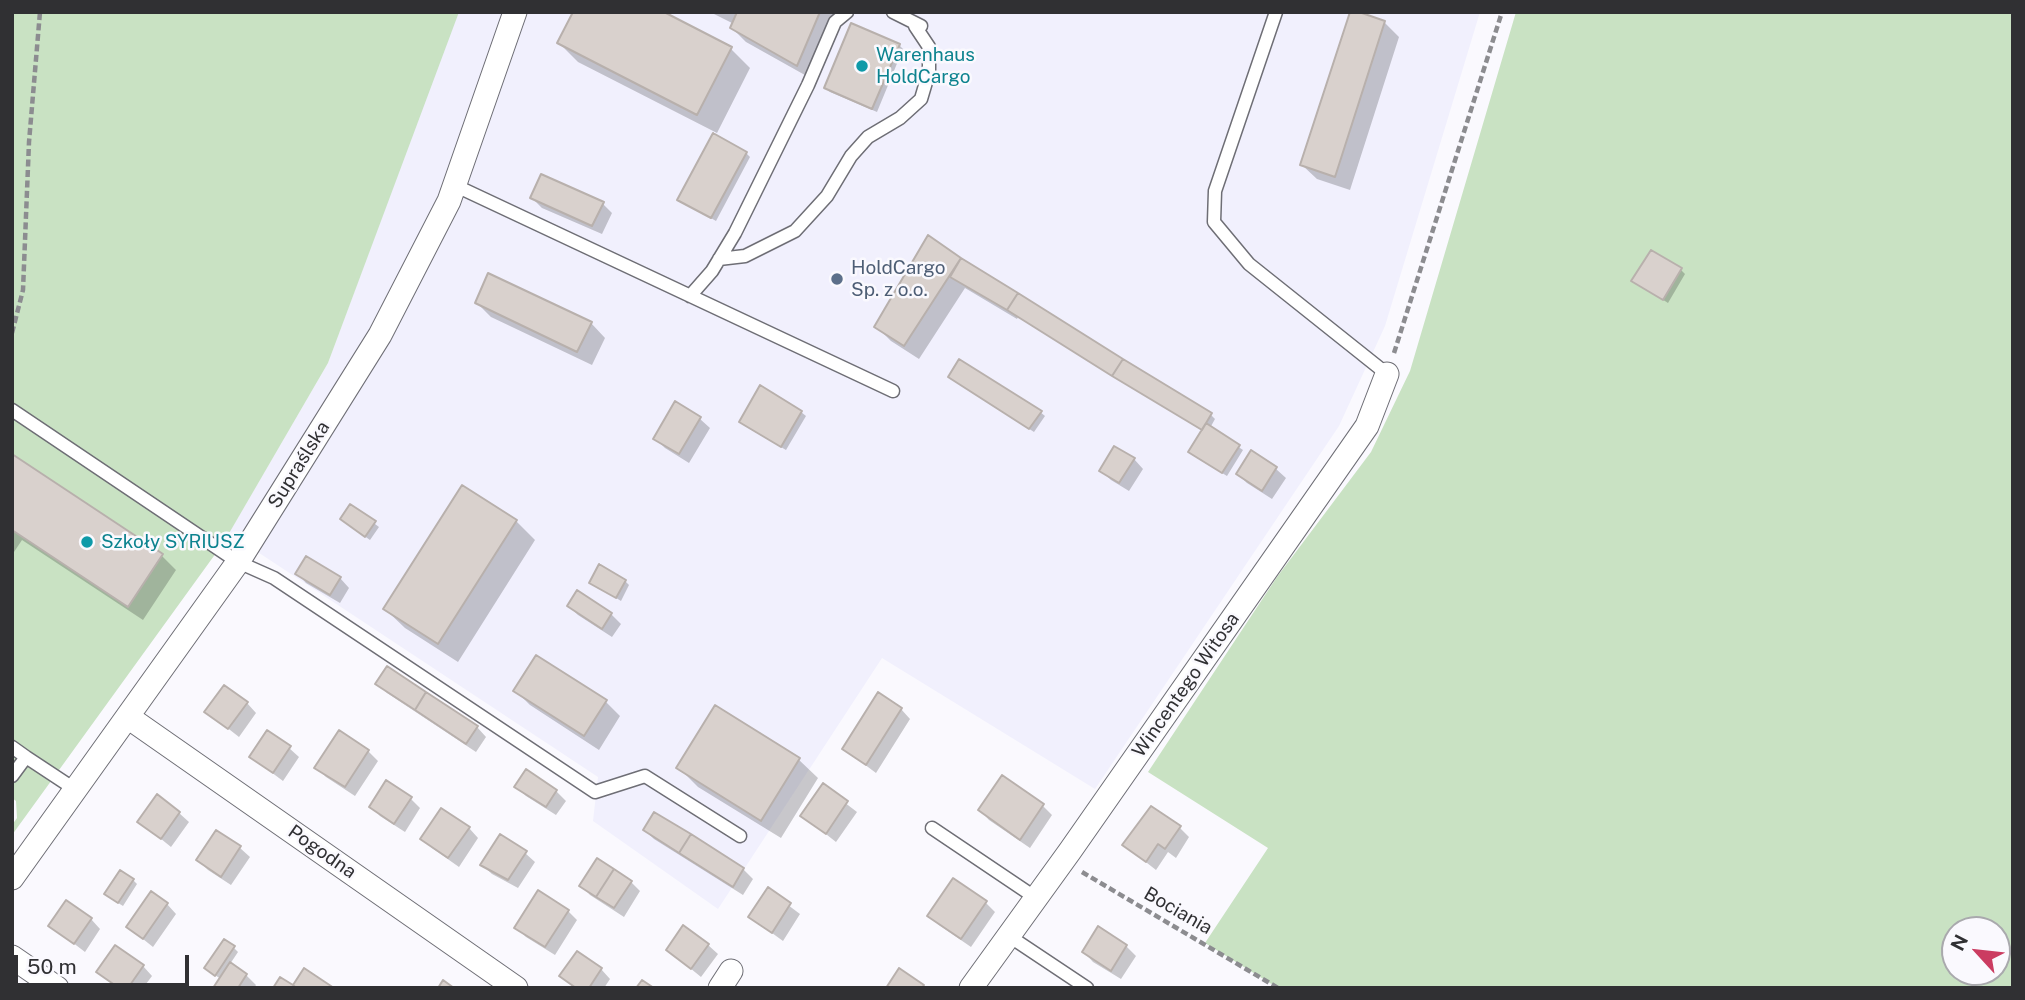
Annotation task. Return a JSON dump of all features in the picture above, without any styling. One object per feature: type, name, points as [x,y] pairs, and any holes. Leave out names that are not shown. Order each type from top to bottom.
[{"type":"street","name":"Supraślska","points":[[12,878],[238,562],[380,335],[449,201],[515,12]]},
{"type":"street","name":"Wincentego Witosa","points":[[971,988],[1367,426],[1387,374]]},
{"type":"street","name":"Pogodna","points":[[128,717],[516,988]]},
{"type":"street","points":[[12,957],[57,988]]},
{"type":"lane","points":[[690,296],[735,233],[808,85],[835,22],[847,12]]},
{"type":"lane","points":[[719,259],[745,256],[795,231],[827,196],[851,156],[868,137],[901,118],[921,99],[929,72],[929,47],[915,26],[921,26],[893,12]]},
{"type":"lane","points":[[1276,12],[1215,191],[1214,222],[1249,264],[1387,374]]},
{"type":"lane","points":[[454,185],[893,391]]},
{"type":"lane","points":[[12,410],[238,562],[274,578],[595,792],[645,776],[740,836]]},
{"type":"lane","points":[[12,747],[76,790]]},
{"type":"lane","points":[[12,776],[26,757]]},
{"type":"lane","points":[[932,828],[1036,898]]},
{"type":"lane","points":[[1009,936],[1087,988]]},
{"type":"path","points":[[12,332],[23,290],[29,142],[40,12]]},
{"type":"path","points":[[1387,374],[1502,12]]},
{"type":"path","name":"Bociania","points":[[1063,861],[1278,988]]},
{"type":"shaded area","points":[[457,12],[1480,12],[1385,326],[1339,426],[1095,789],[882,658],[718,909],[593,821],[598,777],[229,533],[328,363]]},
{"type":"green space","points":[[12,12],[459,12],[328,363],[224,542],[12,835],[12,825],[17,818],[16,801],[12,798]]},
{"type":"green space","points":[[1516,12],[2013,12],[2013,988],[1278,988],[1205,943],[1268,848],[1148,772],[1277,577],[1371,452],[1410,371]]},
{"type":"building","points":[[573,12],[664,12],[732,47],[697,115],[557,43]]},
{"type":"building","points":[[737,12],[820,12],[797,66],[730,28]]},
{"type":"building","points":[[1350,12],[1359,12],[1385,21],[1335,177],[1300,165]]},
{"type":"building","name":"Warenhaus HoldCargo","points":[[851,23],[900,44],[872,109],[824,88]]},
{"type":"building","points":[[713,133],[747,152],[711,218],[677,200]]},
{"type":"building","points":[[541,174],[604,202],[592,226],[530,198]]},
{"type":"building","points":[[928,235],[961,258],[904,346],[874,327]]},
{"type":"building","points":[[1651,250],[1682,268],[1663,300],[1631,281]]},
{"type":"building","points":[[961,258],[1018,293],[1007,310],[950,277]]},
{"type":"building","points":[[488,273],[592,322],[577,352],[475,303]]},
{"type":"building","points":[[1018,293],[1123,359],[1112,376],[1007,310]]},
{"type":"building","points":[[959,359],[1042,411],[1029,429],[948,377]]},
{"type":"building","points":[[1123,359],[1212,413],[1202,430],[1112,376]]},
{"type":"building","points":[[760,385],[802,411],[781,447],[739,422]]},
{"type":"building","points":[[675,401],[701,417],[679,454],[653,439]]},
{"type":"building","points":[[1206,423],[1240,445],[1222,473],[1188,452]]},
{"type":"building","points":[[1114,446],[1135,458],[1119,483],[1099,471]]},
{"type":"building","points":[[1251,450],[1277,467],[1262,491],[1236,474]]},
{"type":"building","name":"Szkoły SYRIUSZ","points":[[12,454],[163,554],[128,607],[12,530]]},
{"type":"building","points":[[462,485],[517,520],[438,644],[383,609]]},
{"type":"building","points":[[350,504],[376,521],[365,537],[340,519]]},
{"type":"building","points":[[306,556],[341,577],[330,595],[295,574]]},
{"type":"building","points":[[599,564],[626,580],[616,598],[589,583]]},
{"type":"building","points":[[577,590],[612,613],[602,629],[567,606]]},
{"type":"building","points":[[536,655],[607,700],[584,736],[513,691]]},
{"type":"building","points":[[387,666],[426,692],[415,710],[375,684]]},
{"type":"building","points":[[224,685],[248,702],[228,729],[204,712]]},
{"type":"building","points":[[426,692],[478,726],[466,744],[415,710]]},
{"type":"building","points":[[878,692],[902,708],[866,765],[842,749]]},
{"type":"building","points":[[715,705],[800,758],[761,821],[676,768]]},
{"type":"building","points":[[267,730],[291,746],[273,773],[249,757]]},
{"type":"building","points":[[339,730],[369,750],[345,787],[314,768]]},
{"type":"building","points":[[526,769],[557,790],[546,807],[514,787]]},
{"type":"building","points":[[1002,775],[1044,804],[1020,840],[978,810]]},
{"type":"building","points":[[386,780],[412,797],[394,824],[369,807]]},
{"type":"building","points":[[823,783],[848,801],[826,834],[800,816]]},
{"type":"building","points":[[157,794],[180,812],[161,839],[137,822]]},
{"type":"building","points":[[1151,806],[1181,826],[1165,849],[1158,844],[1146,862],[1122,845]]},
{"type":"building","points":[[441,808],[470,827],[448,858],[420,839]]},
{"type":"building","points":[[654,812],[691,834],[679,853],[643,830]]},
{"type":"building","points":[[216,830],[241,846],[221,877],[196,860]]},
{"type":"building","points":[[500,834],[527,851],[508,880],[480,865]]},
{"type":"building","points":[[691,834],[744,868],[733,887],[679,853]]},
{"type":"building","points":[[597,858],[614,869],[596,897],[579,886]]},
{"type":"building","points":[[614,869],[632,881],[614,908],[596,897]]},
{"type":"building","points":[[120,870],[134,879],[118,903],[104,894]]},
{"type":"building","points":[[953,878],[987,901],[961,939],[927,916]]},
{"type":"building","points":[[768,887],[791,903],[772,933],[748,917]]},
{"type":"building","points":[[538,890],[569,910],[545,947],[514,928]]},
{"type":"building","points":[[151,891],[168,903],[143,939],[126,927]]},
{"type":"building","points":[[66,900],[92,918],[74,944],[48,926]]},
{"type":"building","points":[[683,925],[709,944],[691,969],[666,950]]},
{"type":"building","points":[[1098,926],[1127,945],[1111,971],[1082,952]]},
{"type":"building","points":[[224,939],[235,946],[215,976],[204,968]]},
{"type":"building","points":[[115,945],[144,965],[128,988],[119,988],[96,972]]},
{"type":"building","points":[[577,951],[602,968],[589,988],[576,988],[559,976]]},
{"type":"building","points":[[230,962],[247,974],[238,988],[213,988]]},
{"type":"building","points":[[304,968],[334,988],[296,988],[293,985]]},
{"type":"building","points":[[899,968],[924,985],[922,988],[886,988]]},
{"type":"building","points":[[280,977],[293,985],[296,988],[273,988]]},
{"type":"building","points":[[443,980],[454,988],[438,988]]},
{"type":"building","points":[[642,980],[654,988],[636,988]]},
{"type":"place","name":"Warenhaus HoldCargo","points":[[862,66]]},
{"type":"place","name":"HoldCargo Sp. z o.o.","points":[[837,279]]},
{"type":"place","name":"Szkoły SYRIUSZ","points":[[87,542]]}]
